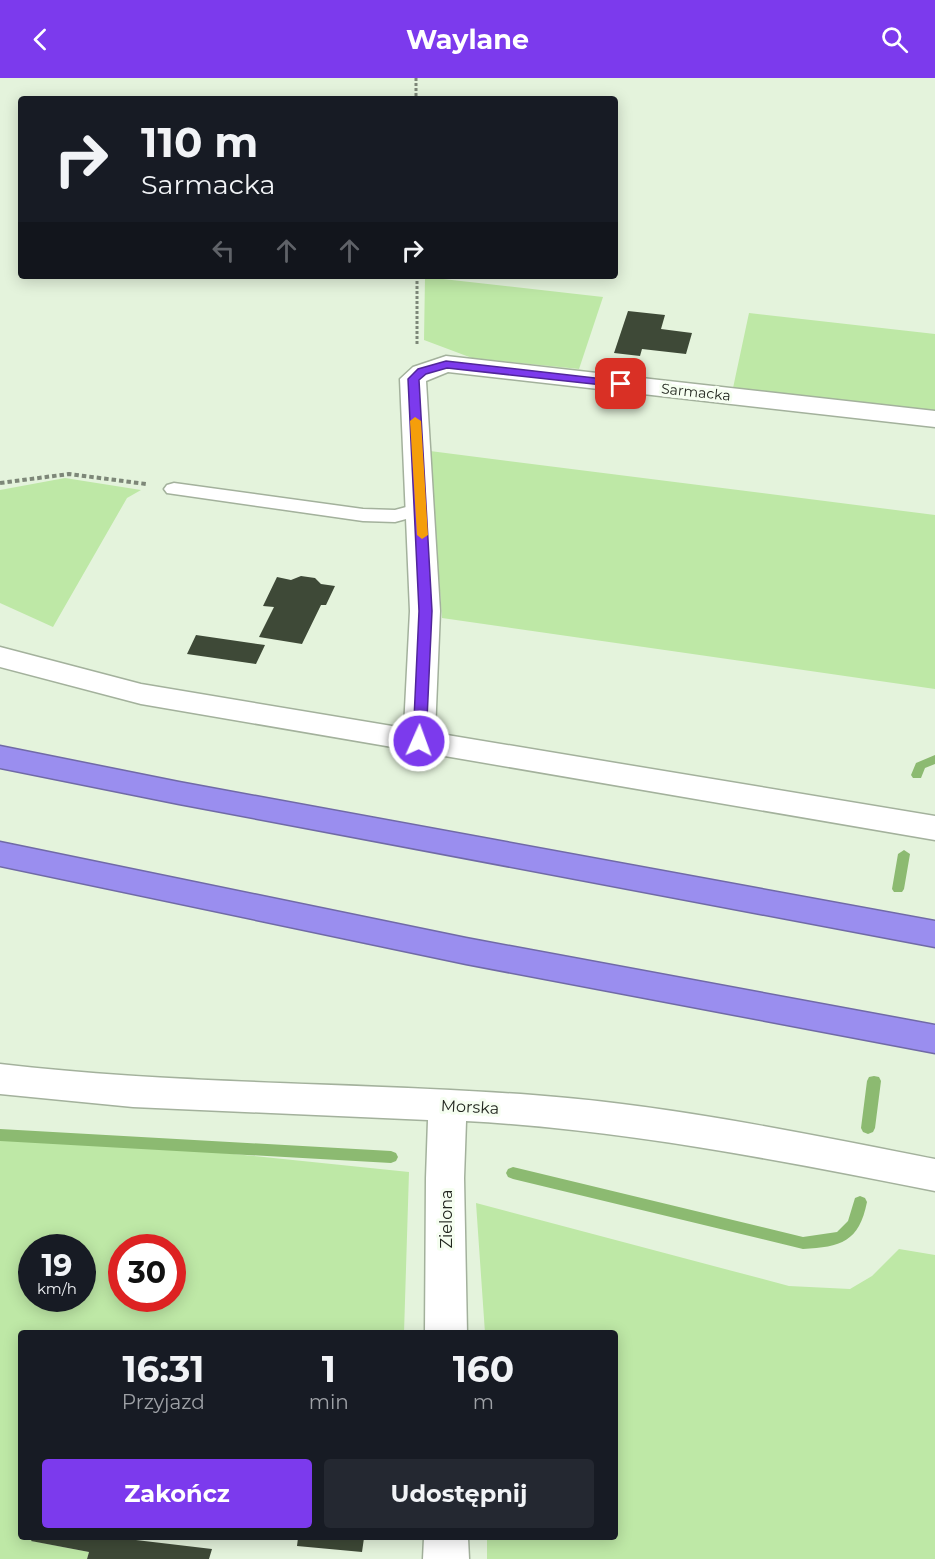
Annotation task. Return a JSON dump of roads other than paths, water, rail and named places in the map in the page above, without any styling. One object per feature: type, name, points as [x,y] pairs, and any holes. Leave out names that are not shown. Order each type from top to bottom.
[{"type":"highway","points":[[0,757],[203,798],[935,934]]},
{"type":"highway","points":[[0,854],[153,887],[773,1011],[935,1039]]},
{"type":"street","name":"Sarmacka","points":[[422,509],[413,379],[422,372],[446,364],[935,419]]},
{"type":"street","points":[[419,741],[425,611],[422,509]]},
{"type":"street","points":[[0,657],[141,694],[935,828]]},
{"type":"street","name":"Morska","points":[[0,1079],[57,1087],[159,1095],[448,1105],[638,1121],[935,1175]]},
{"type":"street","name":"Zielona","points":[[446,1330],[445,1178],[448,1105]]},
{"type":"street","points":[[446,1540],[446,1559]]},
{"type":"lane","points":[[174,489],[363,515],[395,516],[422,509]]},
{"type":"waterway","points":[[917,775],[920,766],[935,759]]},
{"type":"waterway","points":[[898,889],[904,854]]},
{"type":"waterway","points":[[868,1128],[874,1081]]},
{"type":"waterway","points":[[0,1135],[391,1157]]},
{"type":"waterway","points":[[513,1173],[803,1243],[835,1239],[849,1231],[858,1215],[860,1202]]}]
